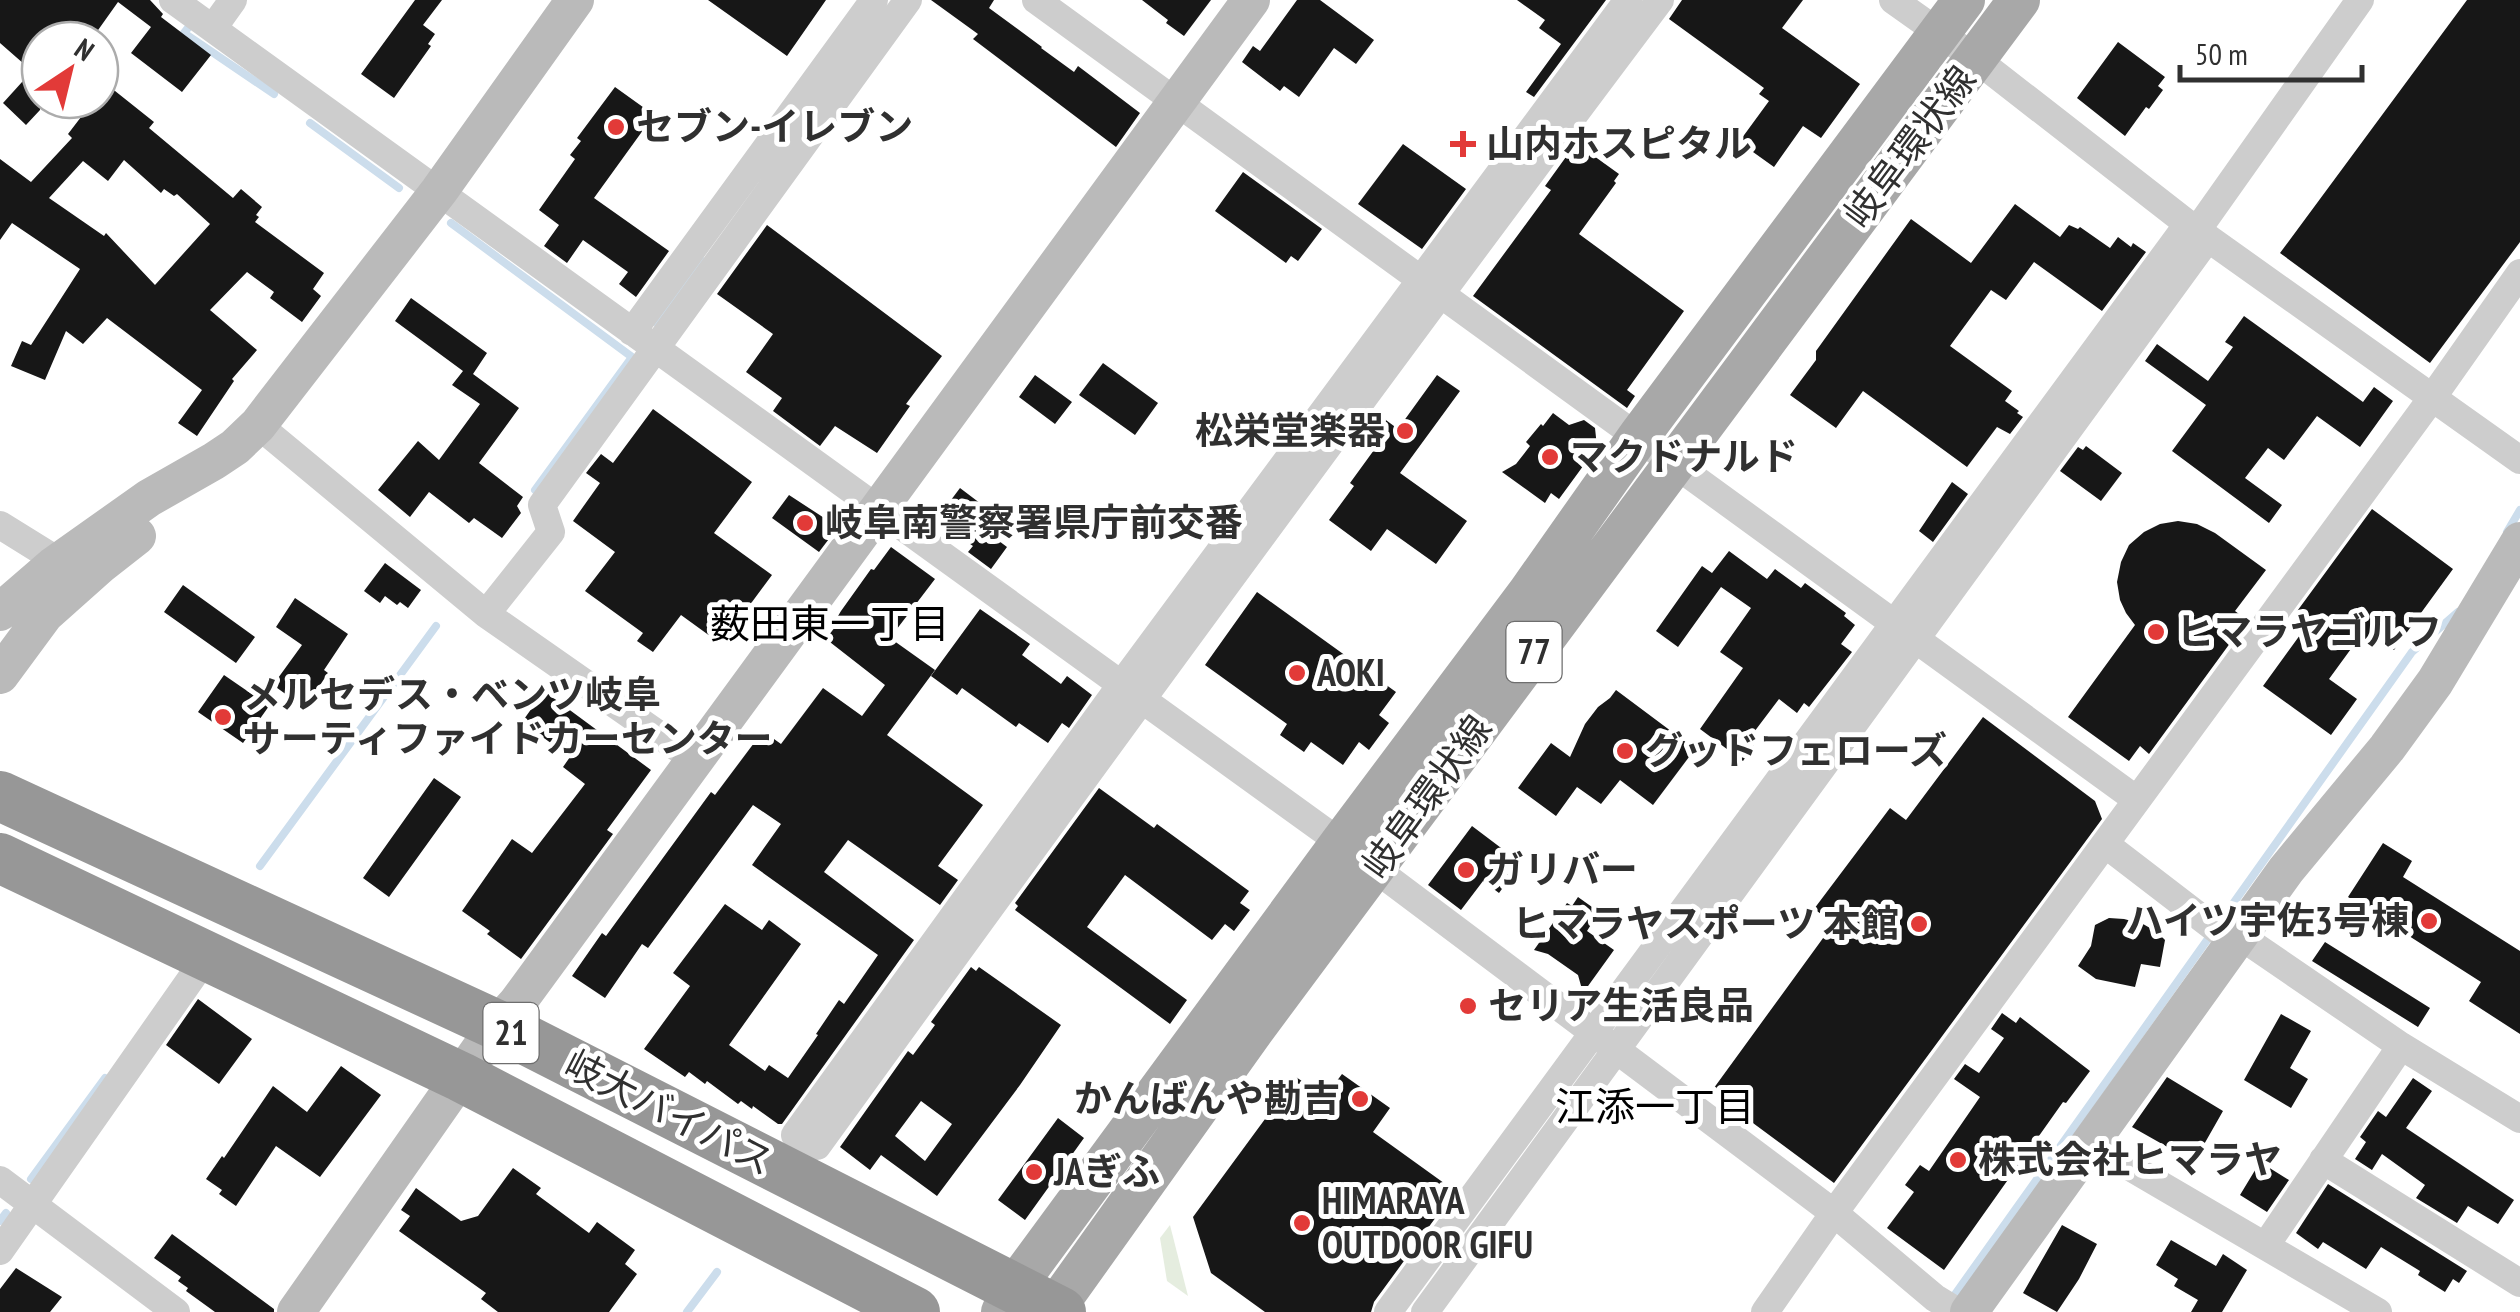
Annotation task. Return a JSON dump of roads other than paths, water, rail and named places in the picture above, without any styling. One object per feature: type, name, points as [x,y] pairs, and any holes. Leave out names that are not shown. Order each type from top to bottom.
[{"type":"highway","name":"岐大バイパス","points":[[0,796],[497,1025],[1037,1307]]},
{"type":"highway","name":"岐大バイパス","points":[[0,858],[461,1077],[914,1312]]},
{"type":"main road","name":"岐阜環状線","points":[[1358,856],[1674,462],[2019,0]]},
{"type":"main road","name":"岐阜環状線","points":[[1037,1307],[1358,856],[1529,592],[1639,436],[1952,17]]},
{"type":"street","points":[[214,28],[233,0]]},
{"type":"street","points":[[0,612],[52,566],[149,498],[214,461],[258,425],[440,191],[576,0]]},
{"type":"street","points":[[486,614],[551,532],[542,505],[644,341],[874,0]]},
{"type":"street","points":[[644,341],[908,0]]},
{"type":"street","points":[[1036,0],[2138,800]]},
{"type":"street","points":[[296,1312],[497,1025],[517,1003],[1251,0]]},
{"type":"street","points":[[1130,692],[817,1146],[795,1134],[1130,692],[1430,285],[1628,0]]},
{"type":"street","points":[[1430,285],[1660,0]]},
{"type":"street","points":[[1893,0],[1952,17],[1976,59],[2198,230],[2520,460]]},
{"type":"street","points":[[1388,1312],[1605,1041],[2198,230],[2360,0]]},
{"type":"street","points":[[184,3],[644,341],[1358,856],[1955,1308],[2089,1143],[2226,934],[2286,870],[2387,748],[2435,682],[2520,542]]},
{"type":"street","points":[[1764,1312],[2520,273]]},
{"type":"street","points":[[258,425],[486,614],[695,760]]},
{"type":"street","points":[[0,674],[45,614],[182,498],[214,461]]},
{"type":"street","points":[[0,526],[50,556],[52,566]]},
{"type":"street","points":[[2105,844],[2226,934],[2520,1119]]},
{"type":"street","points":[[0,1251],[207,956]]},
{"type":"street","points":[[1425,1312],[1605,1041]]},
{"type":"street","points":[[2266,1245],[2400,1046]]},
{"type":"street","points":[[2089,1143],[2378,1312]]},
{"type":"street","points":[[2323,1160],[2520,1283]]},
{"type":"street","points":[[0,1180],[176,1312]]},
{"type":"waterway","points":[[191,24],[184,33],[274,94]]},
{"type":"waterway","points":[[310,123],[399,188]]},
{"type":"waterway","points":[[451,223],[632,357],[535,490]]},
{"type":"waterway","points":[[657,323],[702,261]]},
{"type":"waterway","points":[[2507,532],[2520,510]]},
{"type":"waterway","points":[[1951,1300],[2412,652],[2458,612]]},
{"type":"waterway","points":[[260,866],[436,626]]},
{"type":"waterway","points":[[31,1179],[105,1078]]},
{"type":"waterway","points":[[0,1221],[6,1213]]},
{"type":"waterway","points":[[687,1312],[717,1272]]},
{"type":"place","name":"セブン-イレブン","points":[[616,127]]},
{"type":"place","name":"山内ホスピタル","points":[[1463,144]]},
{"type":"place","name":"松栄堂楽器","points":[[1405,431]]},
{"type":"place","name":"マクドナルド","points":[[1550,457]]},
{"type":"place","name":"岐阜南警察署県庁前交番","points":[[805,523]]},
{"type":"place","name":"ヒマラヤゴルフ","points":[[2156,632]]},
{"type":"place","name":"AOKI","points":[[1297,673]]},
{"type":"place","name":"メルセデス・ベンツ岐阜 サーティファイドカーセンター","points":[[223,717]]},
{"type":"place","name":"グッドフェローズ","points":[[1625,751]]},
{"type":"place","name":"ガリバー","points":[[1466,870]]},
{"type":"place","name":"ハイツ宇佐3号棟","points":[[2429,921]]},
{"type":"place","name":"ヒマラヤスポーツ 本館","points":[[1919,924]]},
{"type":"place","name":"セリア生活良品","points":[[1468,1006]]},
{"type":"place","name":"かんばんや勘吉","points":[[1360,1099]]},
{"type":"place","name":"株式会社ヒマラヤ","points":[[1958,1160]]},
{"type":"place","name":"JAぎふ","points":[[1034,1172]]},
{"type":"place","name":"HIMARAYA OUTDOOR GIFU","points":[[1302,1223]]},
{"type":"district","name":"薮田東一丁目","points":[[830,624]]},
{"type":"district","name":"江添一丁目","points":[[1655,1107]]}]
